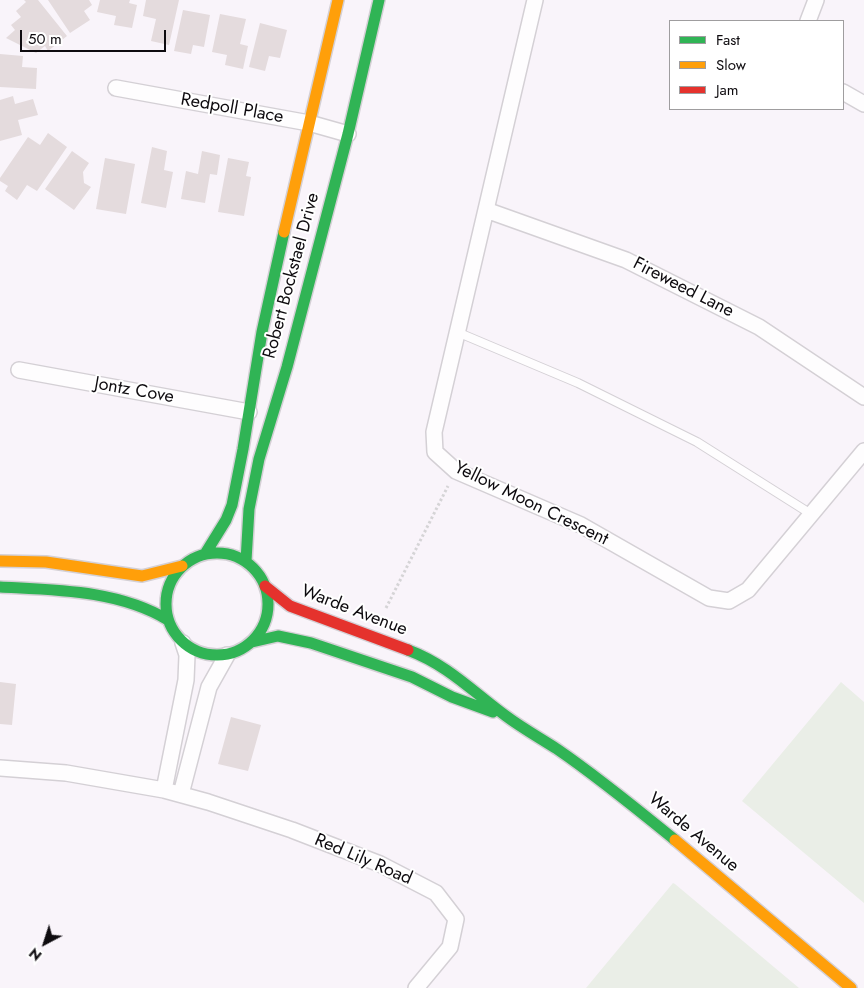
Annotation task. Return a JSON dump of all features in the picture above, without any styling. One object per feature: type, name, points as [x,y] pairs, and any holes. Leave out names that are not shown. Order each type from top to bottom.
[{"type":"street","name":"Robert Bockstael Drive","points":[[205,554],[226,520],[232,505],[262,332],[308,123],[338,0]]},
{"type":"street","name":"Robert Bockstael Drive","points":[[246,561],[249,509],[259,459],[287,367],[348,134],[379,0]]},
{"type":"street","name":"Yellow Moon Crescent","points":[[535,0],[434,432],[435,452],[456,471],[581,525],[709,598],[729,601],[748,590],[864,452]]},
{"type":"street","points":[[808,20],[816,0]]},
{"type":"street","name":"Redpoll Place","points":[[116,88],[308,123],[348,134]]},
{"type":"street","points":[[844,93],[864,104]]},
{"type":"street","name":"Fireweed Lane","points":[[486,210],[635,264],[759,327],[864,397]]},
{"type":"street","name":"Jontz Cove","points":[[19,370],[249,412]]},
{"type":"street","points":[[226,553],[246,561],[258,572],[265,586],[268,604],[266,622],[260,633],[252,642],[240,650],[227,655],[211,656],[196,651],[183,643],[174,633],[168,620],[165,601],[170,582],[182,566],[193,558],[205,554],[226,553]]},
{"type":"street","points":[[0,560],[46,562],[142,576],[182,566]]},
{"type":"street","name":"Warde Avenue","points":[[265,586],[290,606],[423,656],[466,683],[506,716],[557,749],[611,788],[851,988]]},
{"type":"street","points":[[0,587],[101,595],[141,606],[168,620]]},
{"type":"street","name":"Warde Avenue","points":[[252,642],[278,636],[312,643],[412,677],[452,697],[486,711],[506,716]]},
{"type":"street","points":[[164,790],[186,680],[187,655],[183,643]]},
{"type":"street","points":[[181,794],[208,691],[227,655]]},
{"type":"street","name":"Red Lily Road","points":[[0,768],[66,773],[181,794],[301,834],[380,864],[436,893],[456,919],[450,947],[416,988]]},
{"type":"lane","points":[[458,332],[578,383],[697,442],[811,514]]},
{"type":"path","points":[[386,608],[456,471]]},
{"type":"shaded area","points":[[841,682],[864,702],[864,903],[742,801]]},
{"type":"shaded area","points":[[673,883],[675,884],[799,988],[586,988]]},
{"type":"building","points":[[24,0],[38,0],[67,36],[48,51],[45,46],[36,53],[6,38],[15,30],[11,25],[21,17],[16,11],[26,2]]},
{"type":"building","points":[[48,0],[89,0],[92,5],[84,11],[90,20],[70,33]]},
{"type":"building","points":[[100,0],[130,0],[129,3],[137,5],[132,28],[114,25],[116,16],[97,12]]},
{"type":"building","points":[[146,0],[179,0],[169,45],[151,41],[156,19],[143,16]]},
{"type":"building","points":[[183,10],[210,15],[204,47],[193,45],[191,54],[174,51]]},
{"type":"building","points":[[220,14],[246,19],[240,44],[248,46],[243,69],[225,65],[227,55],[212,52]]},
{"type":"building","points":[[260,23],[287,30],[280,58],[269,56],[265,71],[249,67]]},
{"type":"building","points":[[0,54],[23,56],[22,67],[37,68],[36,89],[0,87]]},
{"type":"building","points":[[13,96],[15,104],[33,99],[38,115],[18,120],[22,135],[0,141],[0,100]]},
{"type":"building","points":[[48,133],[67,147],[37,191],[27,185],[17,200],[5,191],[8,186],[0,181],[0,178],[28,137],[40,145]]},
{"type":"building","points":[[152,147],[167,151],[164,170],[173,172],[166,208],[141,203]]},
{"type":"building","points":[[72,151],[89,163],[83,172],[84,183],[91,187],[74,210],[45,189]]},
{"type":"building","points":[[202,151],[220,155],[217,175],[210,174],[205,203],[181,199],[186,171],[198,174]]},
{"type":"building","points":[[105,158],[135,164],[126,214],[96,209]]},
{"type":"building","points":[[228,158],[249,162],[246,176],[251,177],[244,216],[218,212]]},
{"type":"building","points":[[0,682],[16,684],[12,725],[0,724]]},
{"type":"building","points":[[231,717],[261,725],[248,771],[218,764]]},
{"type":"traffic: fast","points":[[246,561],[249,509],[259,459],[287,367],[348,134],[379,0]]},
{"type":"traffic: fast","points":[[205,554],[226,520],[232,505],[262,332],[284,232]]},
{"type":"traffic: fast","points":[[217,553],[227,554],[246,561],[260,575],[267,594],[268,604],[267,614],[260,633],[246,647],[227,654],[217,655],[207,654],[188,647],[174,633],[167,614],[166,604],[167,594],[174,575],[188,561],[207,554],[217,553]]},
{"type":"traffic: fast","points":[[0,587],[65,591],[108,597],[149,610],[168,620]]},
{"type":"traffic: fast","points":[[252,642],[278,636],[311,643],[412,677],[452,697],[493,712]]},
{"type":"traffic: fast","points":[[408,650],[436,663],[448,671],[512,720],[587,771],[675,840]]},
{"type":"traffic: slow","points":[[284,232],[338,0]]},
{"type":"traffic: slow","points":[[0,561],[46,562],[142,576],[182,566]]},
{"type":"traffic: slow","points":[[675,840],[851,988]]},
{"type":"traffic: jam","points":[[265,586],[290,606],[408,650]]}]
